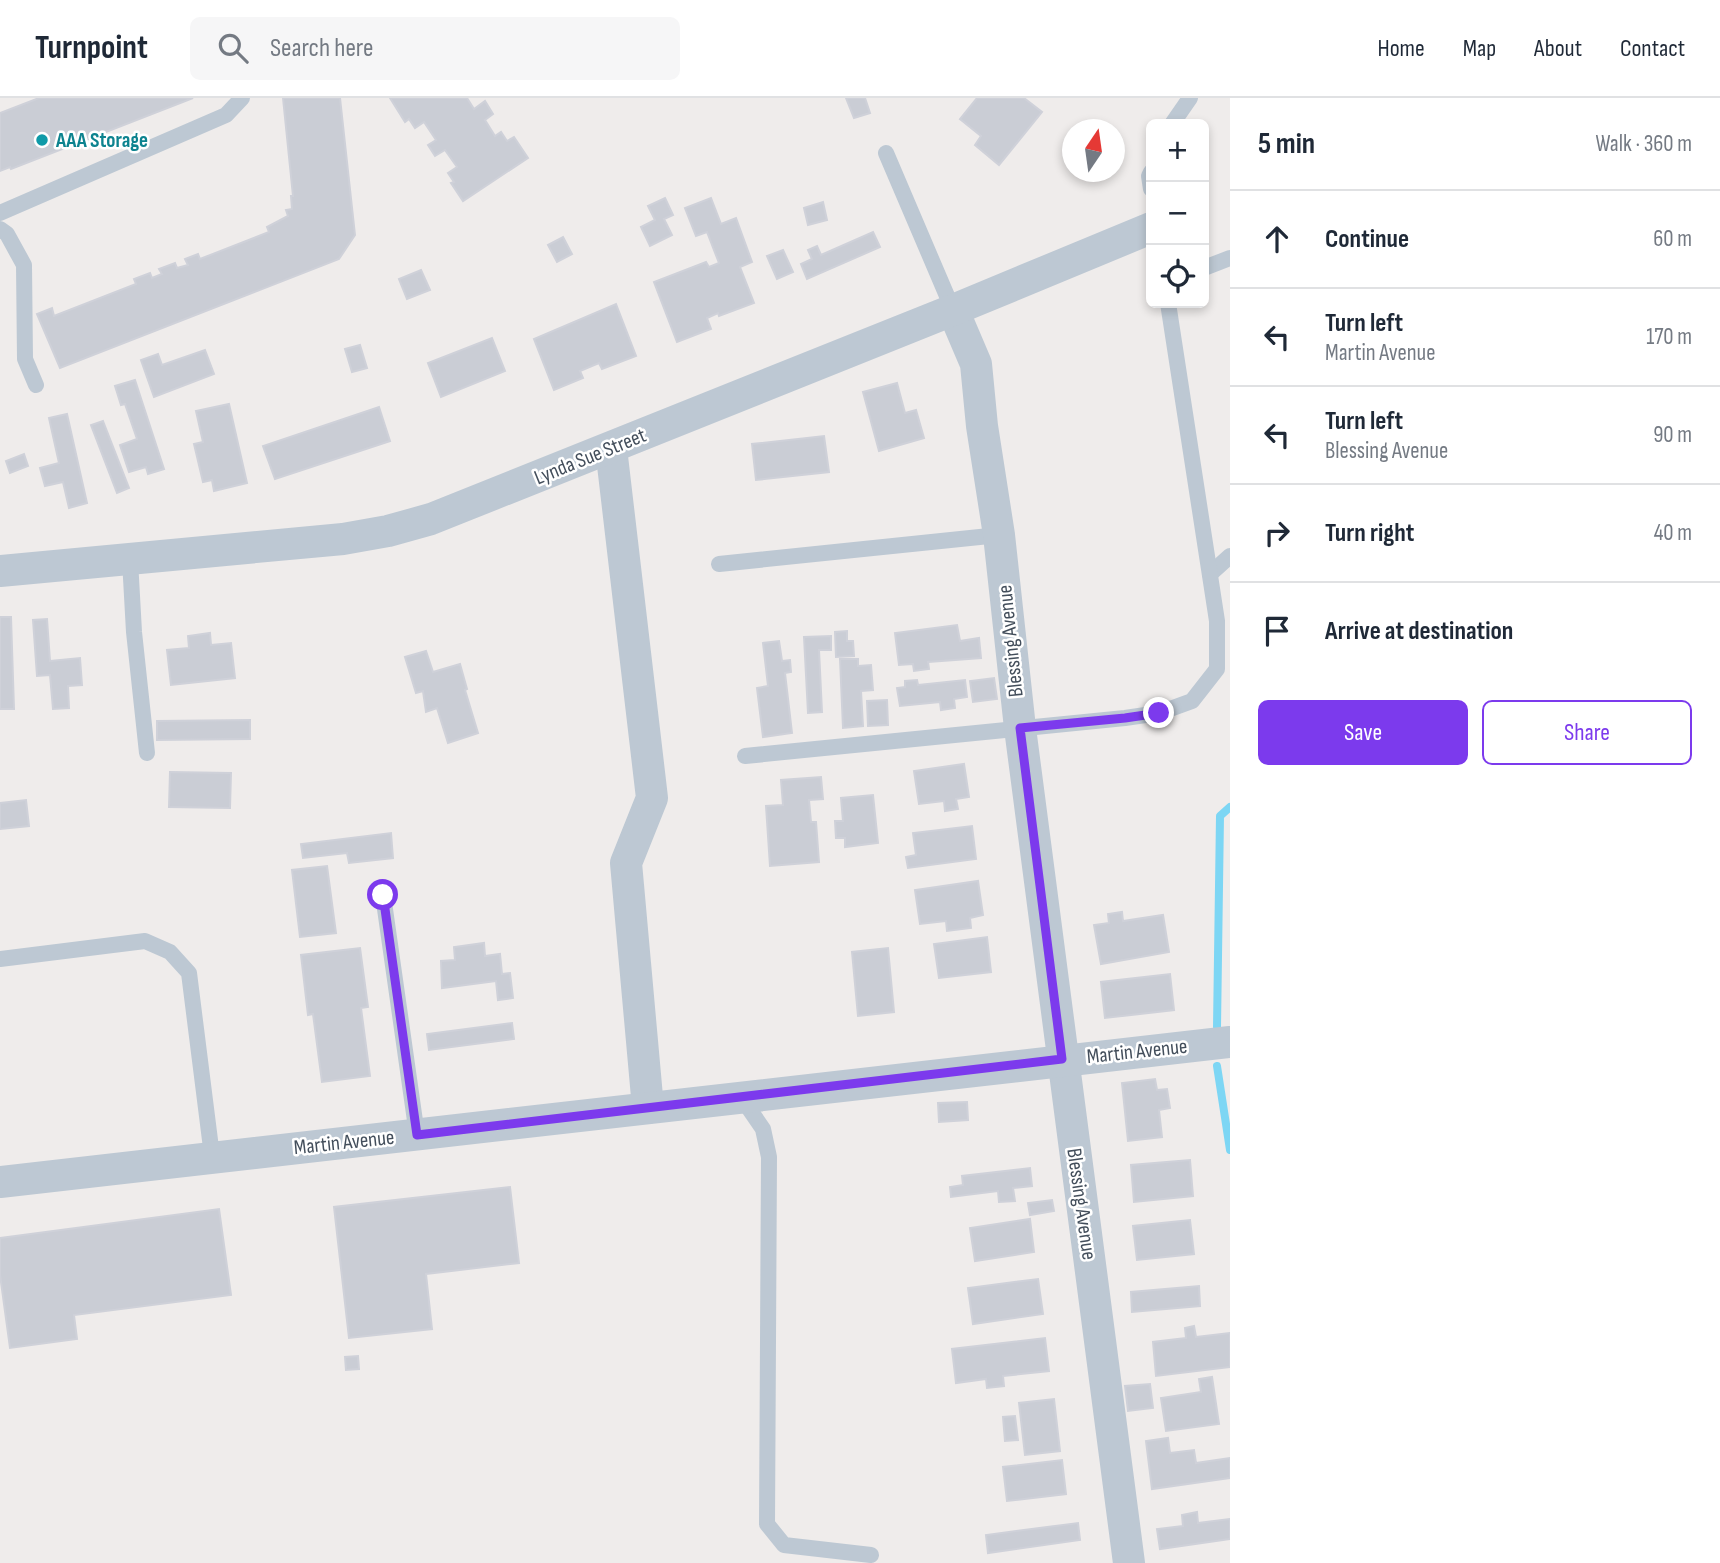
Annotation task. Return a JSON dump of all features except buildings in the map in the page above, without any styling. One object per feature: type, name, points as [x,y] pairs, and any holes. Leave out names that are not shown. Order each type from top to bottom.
[{"type":"street","name":"Lynda Sue Street","points":[[0,571],[343,539],[388,531],[431,519],[1146,230]]},
{"type":"street","name":"Blessing Avenue","points":[[953,310],[976,364],[1062,1059],[1129,1563]]},
{"type":"street","points":[[611,448],[652,798],[626,863],[648,1108]]},
{"type":"street","name":"Martin Avenue","points":[[0,1182],[1062,1059],[1230,1042]]},
{"type":"lane","points":[[0,214],[226,115],[242,98]]},
{"type":"lane","points":[[1175,119],[1190,98]]},
{"type":"lane","name":"Blessing Avenue","points":[[886,153],[953,310]]},
{"type":"lane","points":[[0,229],[7,234],[24,265],[25,359],[36,385]]},
{"type":"lane","points":[[1209,266],[1230,258]]},
{"type":"lane","points":[[745,756],[1125,718],[1159,713],[1192,701],[1217,669],[1217,621],[1169,308]]},
{"type":"lane","points":[[719,564],[999,535]]},
{"type":"lane","points":[[1210,574],[1230,556]]},
{"type":"lane","points":[[130,560],[134,632],[147,752]]},
{"type":"lane","points":[[383,895],[417,1135]]},
{"type":"lane","points":[[0,959],[145,941],[170,952],[189,974],[212,1156]]},
{"type":"lane","points":[[741,1097],[763,1129],[769,1157],[767,1524],[784,1545],[871,1555]]},
{"type":"waterway","points":[[1217,1027],[1220,816],[1230,807]]},
{"type":"waterway","points":[[1217,1066],[1230,1150]]},
{"type":"place","name":"AAA Storage","points":[[42,140]]},
{"type":"route","points":[[383,895],[417,1135],[1062,1059],[1020,728],[1159,713]]}]
